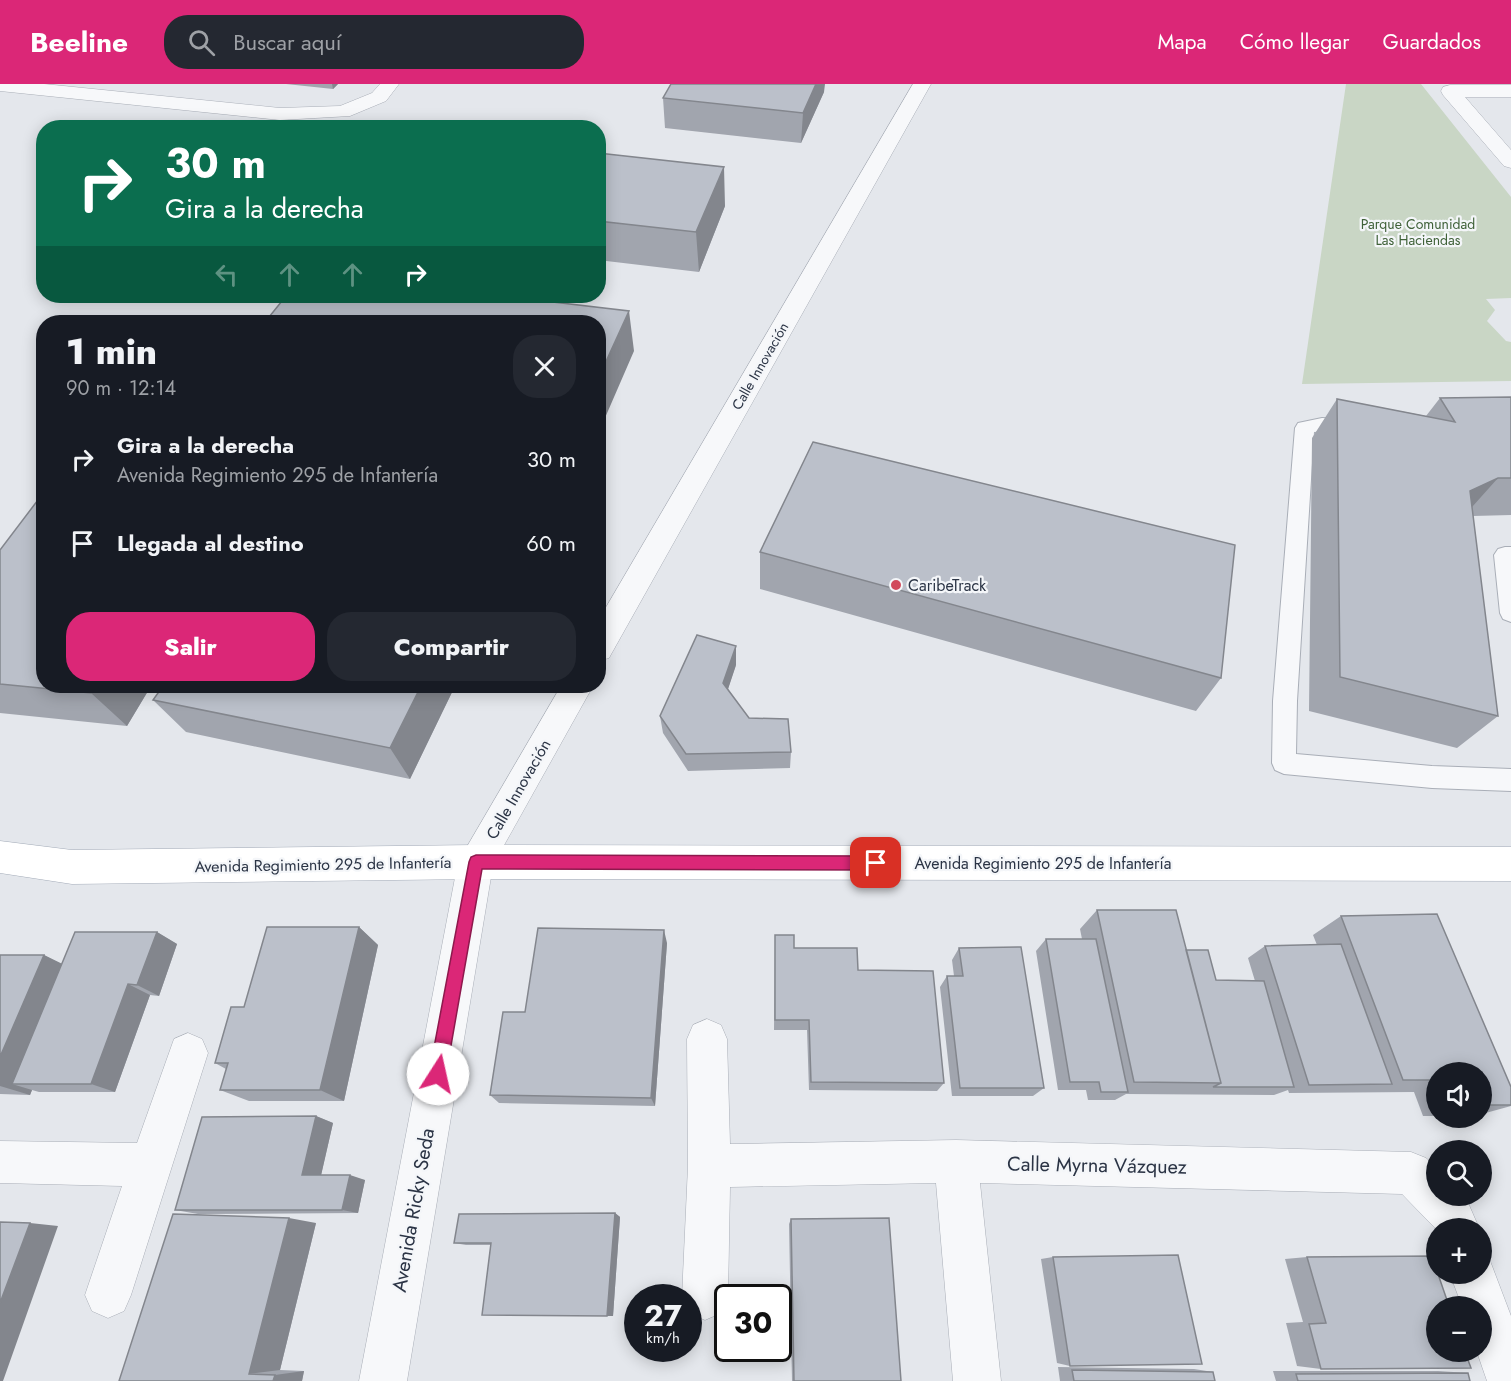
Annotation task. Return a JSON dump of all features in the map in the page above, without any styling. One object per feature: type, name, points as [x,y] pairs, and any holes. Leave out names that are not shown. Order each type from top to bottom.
[{"type":"main road","name":"Avenida Regimiento 295 de Infantería","points":[[0,857],[72,867],[476,862],[1511,864]]},
{"type":"street","points":[[0,85],[280,114],[343,112],[379,97],[390,84]]},
{"type":"street","name":"Calle Innovación","points":[[606,634],[922,84]]},
{"type":"street","points":[[1511,91],[1450,91],[1511,162]]},
{"type":"street","name":"Calle Innovación","points":[[476,862],[573,693]]},
{"type":"street","name":"Avenida Ricky Seda","points":[[382,1381],[476,862]]},
{"type":"street","points":[[705,1298],[709,1166],[707,1040]]},
{"type":"street","points":[[108,1295],[188,1053]]},
{"type":"street","points":[[956,1161],[978,1381]]},
{"type":"street","name":"Calle Myrna Vázquez","points":[[709,1166],[956,1161],[1411,1173],[1451,1213],[1453,1218]]},
{"type":"street","points":[[0,1162],[151,1164]]},
{"type":"street","points":[[1477,1284],[1511,1381]]},
{"type":"lane","points":[[1369,423],[1322,424],[1305,428],[1285,701],[1284,763],[1432,777],[1511,780]]},
{"type":"lane","points":[[1511,555],[1505,555],[1511,613]]},
{"type":"green space","name":"Parque Comunidad Las Haciendas","points":[[1346,84],[1421,84],[1511,197],[1511,298],[1486,299],[1495,310],[1487,321],[1506,341],[1511,342],[1511,381],[1302,384]]},
{"type":"building","points":[[671,84],[816,84],[803,113],[663,98]]},
{"type":"building","points":[[606,154],[724,167],[696,232],[606,222]]},
{"type":"building","points":[[280,303],[561,303],[629,311],[606,361],[606,315],[271,315]]},
{"type":"building","points":[[1511,397],[1511,478],[1498,478],[1470,491],[1498,716],[1340,677],[1337,399],[1455,422],[1440,398]]},
{"type":"building","points":[[813,442],[1235,545],[1221,678],[760,552]]},
{"type":"building","points":[[36,503],[36,688],[0,684],[0,550]]},
{"type":"building","points":[[697,635],[736,646],[723,683],[749,718],[788,719],[791,752],[686,754],[660,716]]},
{"type":"building","points":[[158,693],[418,693],[390,748],[153,700]]},
{"type":"building","points":[[1097,910],[1176,910],[1221,1083],[1134,1082]]},
{"type":"building","points":[[1437,914],[1511,1087],[1511,1105],[1492,1105],[1492,1062],[1426,1062],[1426,1080],[1403,1080],[1341,916]]},
{"type":"building","points":[[267,927],[359,927],[320,1090],[220,1090],[228,1063],[215,1063],[231,1007],[244,1007]]},
{"type":"building","points":[[538,928],[664,930],[651,1098],[490,1095],[503,1012],[525,1012]]},
{"type":"building","points":[[75,932],[157,932],[137,985],[128,984],[91,1084],[12,1084]]},
{"type":"building","points":[[775,935],[794,935],[794,948],[857,948],[858,970],[933,971],[944,1083],[811,1082],[809,1020],[775,1020]]},
{"type":"building","points":[[1046,939],[1096,939],[1128,1092],[1101,1092],[1099,1082],[1070,1082]]},
{"type":"building","points":[[1341,944],[1392,1084],[1309,1085],[1265,946]]},
{"type":"building","points":[[1021,947],[1044,1088],[960,1088],[947,976],[963,976],[959,948]]},
{"type":"building","points":[[1186,950],[1208,950],[1216,980],[1264,981],[1294,1087],[1213,1087],[1221,1083]]},
{"type":"building","points":[[0,955],[44,955],[0,1057]]},
{"type":"building","points":[[316,1116],[302,1175],[350,1175],[342,1210],[175,1210],[202,1117]]},
{"type":"building","points":[[615,1213],[607,1316],[482,1315],[491,1243],[454,1243],[459,1214]]},
{"type":"building","points":[[173,1214],[289,1218],[249,1374],[275,1375],[273,1381],[119,1381]]},
{"type":"building","points":[[889,1218],[901,1381],[794,1381],[791,1219]]},
{"type":"building","points":[[0,1222],[30,1223],[0,1303]]},
{"type":"building","points":[[1178,1255],[1202,1364],[1070,1366],[1053,1257]]},
{"type":"building","points":[[1426,1256],[1426,1284],[1441,1284],[1446,1296],[1426,1296],[1426,1362],[1469,1362],[1471,1368],[1321,1369],[1309,1324],[1326,1323],[1307,1257]]},
{"type":"building","points":[[1072,1370],[1213,1372],[1215,1381],[1074,1381]]},
{"type":"building","points":[[1468,1373],[1470,1381],[1298,1381],[1296,1374]]},
{"type":"place","name":"CaribeTrack","points":[[896,585]]},
{"type":"route","points":[[438,1074],[476,862],[876,863]]}]
